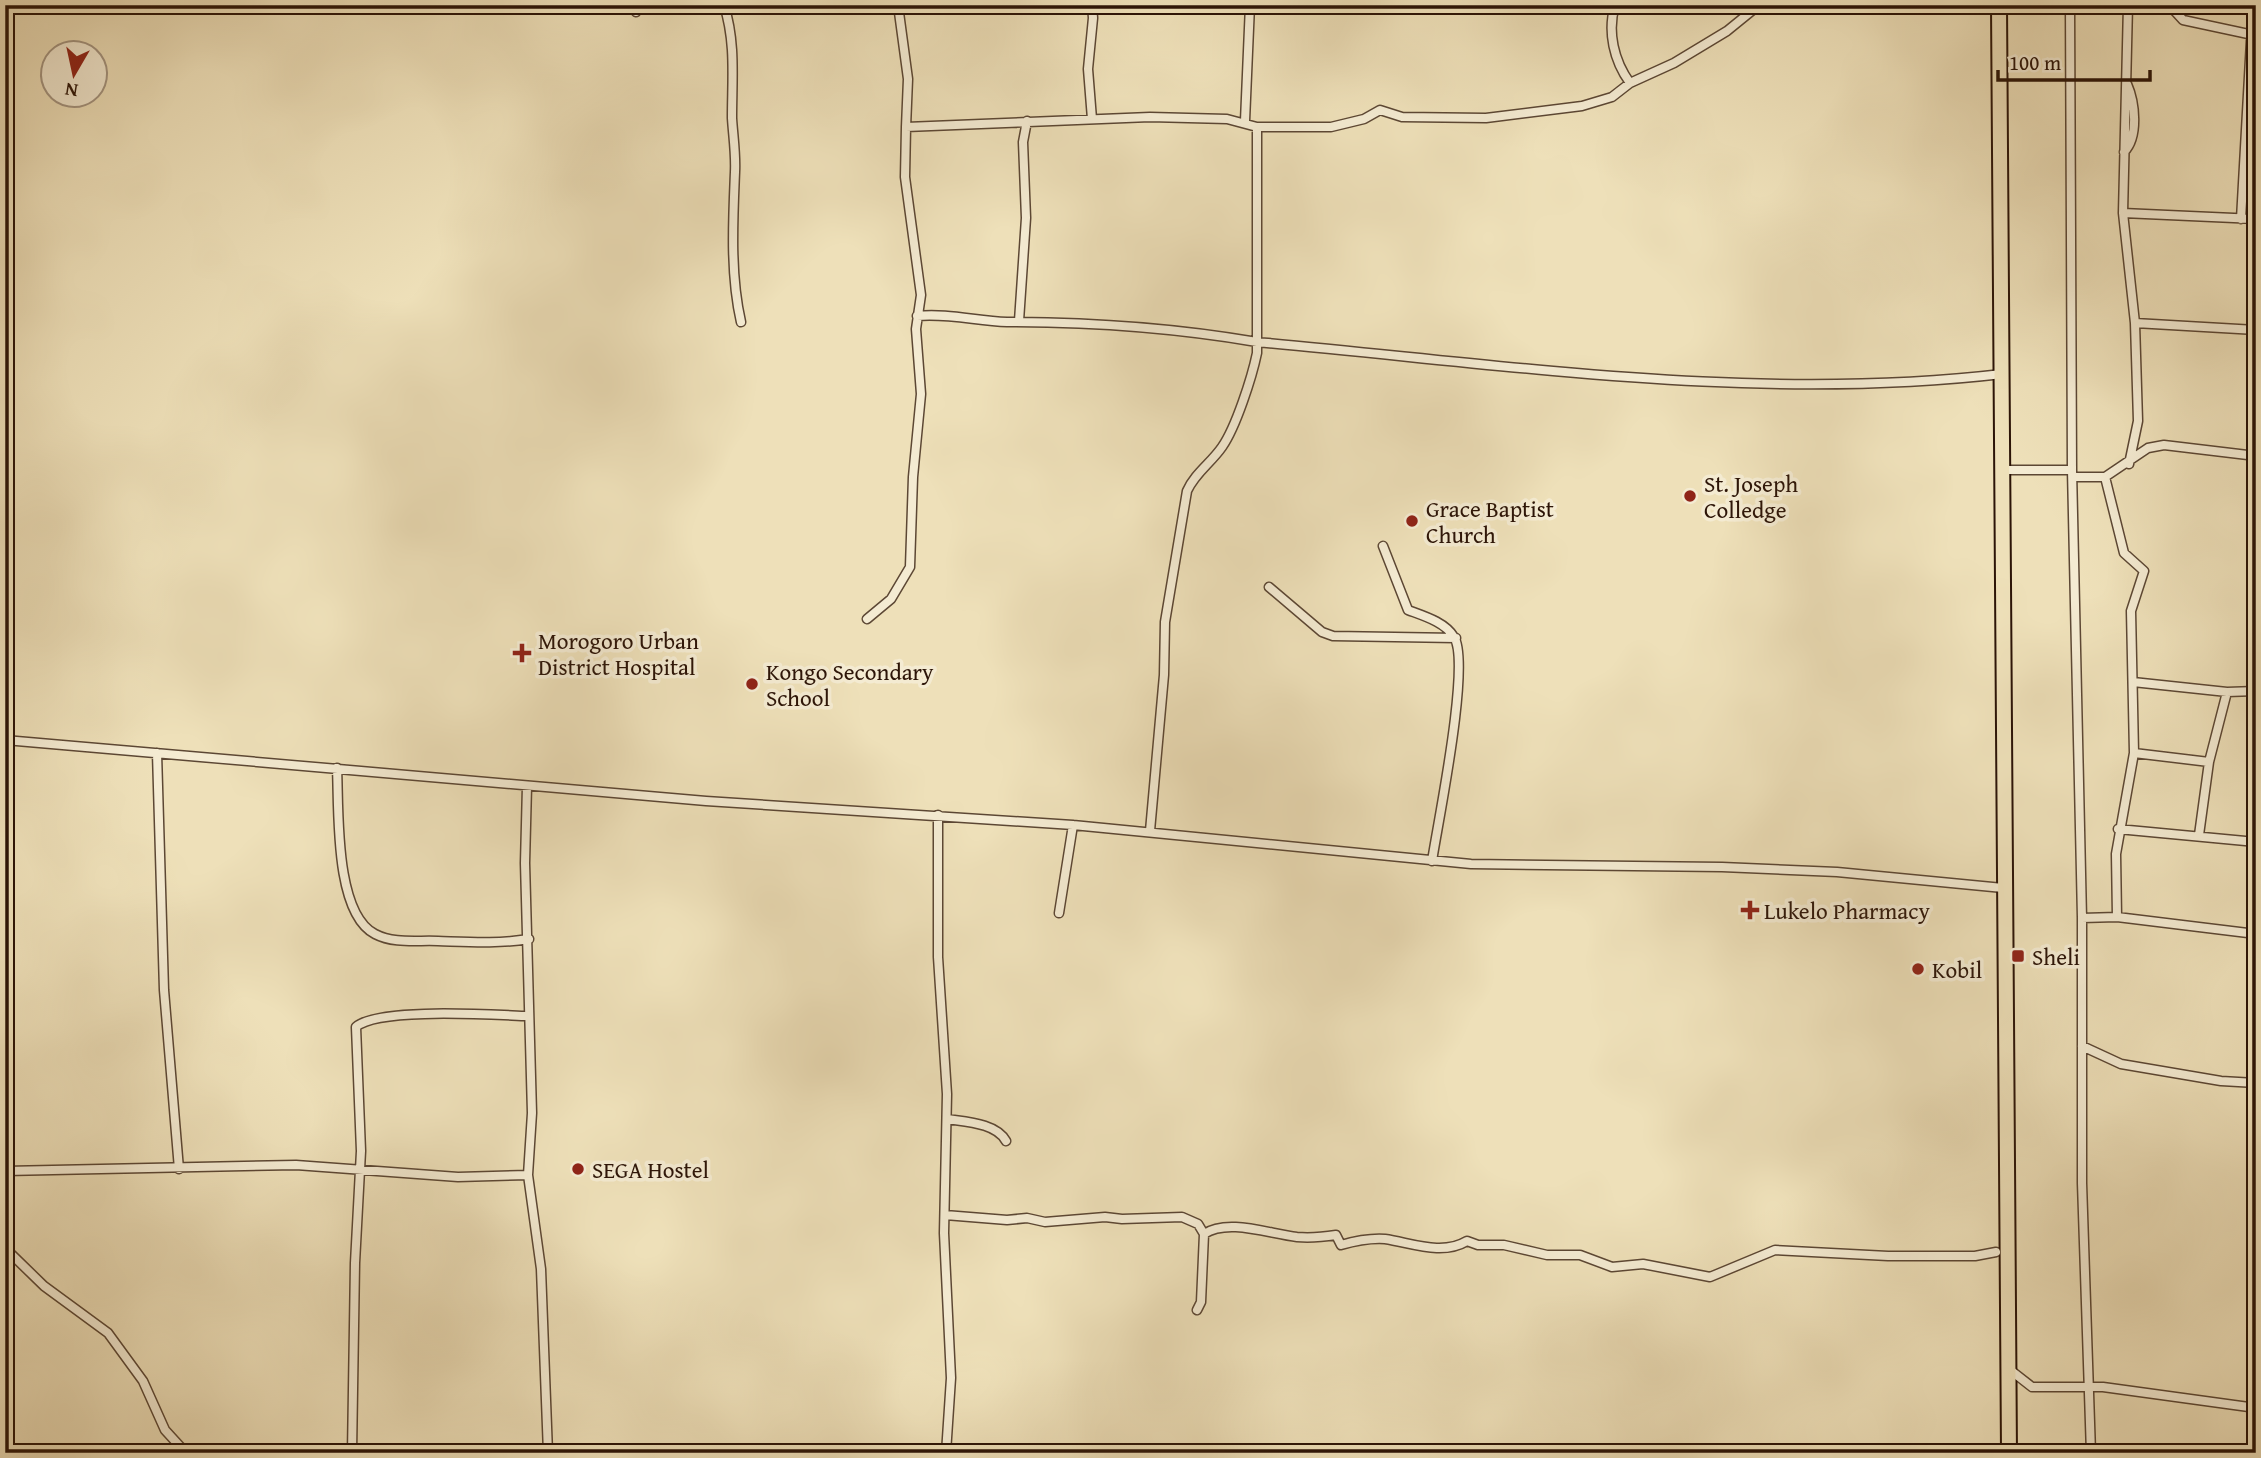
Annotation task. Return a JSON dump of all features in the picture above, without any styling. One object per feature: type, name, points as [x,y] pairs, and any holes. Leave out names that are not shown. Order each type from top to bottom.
[{"type":"highway","points":[[1999,5],[2009,1453]]},
{"type":"street","points":[[724,5],[731,26],[735,78],[732,114],[735,172],[731,195],[741,322]]},
{"type":"street","points":[[867,619],[891,599],[910,567],[912,477],[920,394],[917,316],[921,295],[905,177],[908,79],[898,5]]},
{"type":"street","points":[[1091,120],[1088,69],[1092,5]]},
{"type":"street","points":[[1245,121],[1250,5]]},
{"type":"street","points":[[1615,5],[1611,19],[1612,41],[1630,83]]},
{"type":"street","points":[[906,127],[975,127],[1027,121],[1150,117],[1245,121],[1257,127],[1331,127],[1364,119],[1380,110],[1402,117],[1436,119],[1510,117],[1582,106],[1612,97],[1630,83],[1674,63],[1727,32],[1759,5]]},
{"type":"street","points":[[2070,5],[2073,474],[2091,1453]]},
{"type":"street","points":[[2127,5],[2123,213],[2135,323],[2138,421],[2129,464]]},
{"type":"street","points":[[2241,219],[2246,138],[2251,124],[2253,5]]},
{"type":"street","points":[[2172,8],[2183,20],[2253,36]]},
{"type":"street","points":[[1019,321],[1026,218],[1023,142],[1027,121]]},
{"type":"street","points":[[1150,831],[1164,676],[1165,622],[1187,491],[1193,479],[1222,447],[1252,376],[1257,342],[1257,127]]},
{"type":"street","points":[[2246,138],[2256,141]]},
{"type":"street","points":[[2123,213],[2256,219]]},
{"type":"street","points":[[917,316],[942,313],[1019,321],[1198,332],[1257,342],[1707,384],[1920,383],[2002,374]]},
{"type":"street","points":[[2135,323],[2256,330]]},
{"type":"street","points":[[2001,470],[2105,477],[2129,464],[2148,448],[2164,445],[2256,456]]},
{"type":"street","points":[[2105,477],[2124,553],[2144,571],[2131,611],[2134,753],[2118,829],[2117,917]]},
{"type":"street","points":[[1383,546],[1408,610],[1445,626],[1456,638],[1460,678],[1432,861]]},
{"type":"street","points":[[1269,587],[1322,632],[1333,636],[1456,638]]},
{"type":"street","points":[[2133,682],[2227,692],[2256,691]]},
{"type":"street","points":[[2199,835],[2209,762],[2227,692]]},
{"type":"street","points":[[5,740],[527,786],[1150,831],[1471,864],[1722,867],[1837,872],[2003,888]]},
{"type":"street","points":[[157,753],[164,990],[179,1169]]},
{"type":"street","points":[[2134,753],[2209,762]]},
{"type":"street","points":[[337,768],[342,861],[348,895],[357,917],[372,933],[389,940],[409,941],[491,944],[529,939]]},
{"type":"street","points":[[527,786],[527,1016],[532,1104],[528,1175],[541,1269],[548,1453]]},
{"type":"street","points":[[939,815],[938,957],[947,1119],[945,1215],[951,1378],[946,1453]]},
{"type":"street","points":[[1059,913],[1073,825]]},
{"type":"street","points":[[2118,829],[2256,842]]},
{"type":"street","points":[[2082,918],[2117,917],[2256,934]]},
{"type":"street","points":[[352,1453],[361,1110],[354,1037],[356,1027],[362,1021],[432,1014],[527,1016]]},
{"type":"street","points":[[2082,1046],[2121,1064],[2221,1081],[2256,1083]]},
{"type":"street","points":[[947,1119],[982,1125],[1003,1136],[1006,1141]]},
{"type":"street","points":[[5,1171],[296,1165],[458,1177],[528,1175]]},
{"type":"street","points":[[945,1215],[1007,1220],[1027,1218],[1045,1222],[1105,1216],[1122,1220],[1182,1217],[1198,1224],[1204,1234],[1201,1302],[1197,1310]]},
{"type":"street","points":[[1204,1234],[1214,1227],[1240,1228],[1300,1238],[1336,1235],[1341,1245],[1384,1239],[1432,1248],[1458,1246],[1467,1241],[1478,1245],[1504,1245],[1547,1255],[1580,1255],[1612,1267],[1643,1264],[1710,1277],[1775,1250],[1888,1256],[1975,1256],[1996,1252]]},
{"type":"street","points":[[5,1248],[44,1286],[108,1333],[143,1381],[165,1430],[186,1453]]},
{"type":"street","points":[[2009,1369],[2032,1387],[2089,1387],[2256,1408]]},
{"type":"place","name":"St. Joseph Colledge","points":[[1690,496]]},
{"type":"place","name":"Grace Baptist Church","points":[[1412,521]]},
{"type":"place","name":"Morogoro Urban District Hospital","points":[[522,653]]},
{"type":"place","name":"Kongo Secondary School","points":[[752,684]]},
{"type":"place","name":"Lukelo Pharmacy","points":[[1750,910]]},
{"type":"place","name":"Sheli","points":[[2018,956]]},
{"type":"place","name":"Kobil","points":[[1918,969]]},
{"type":"place","name":"SEGA Hostel","points":[[578,1169]]}]
